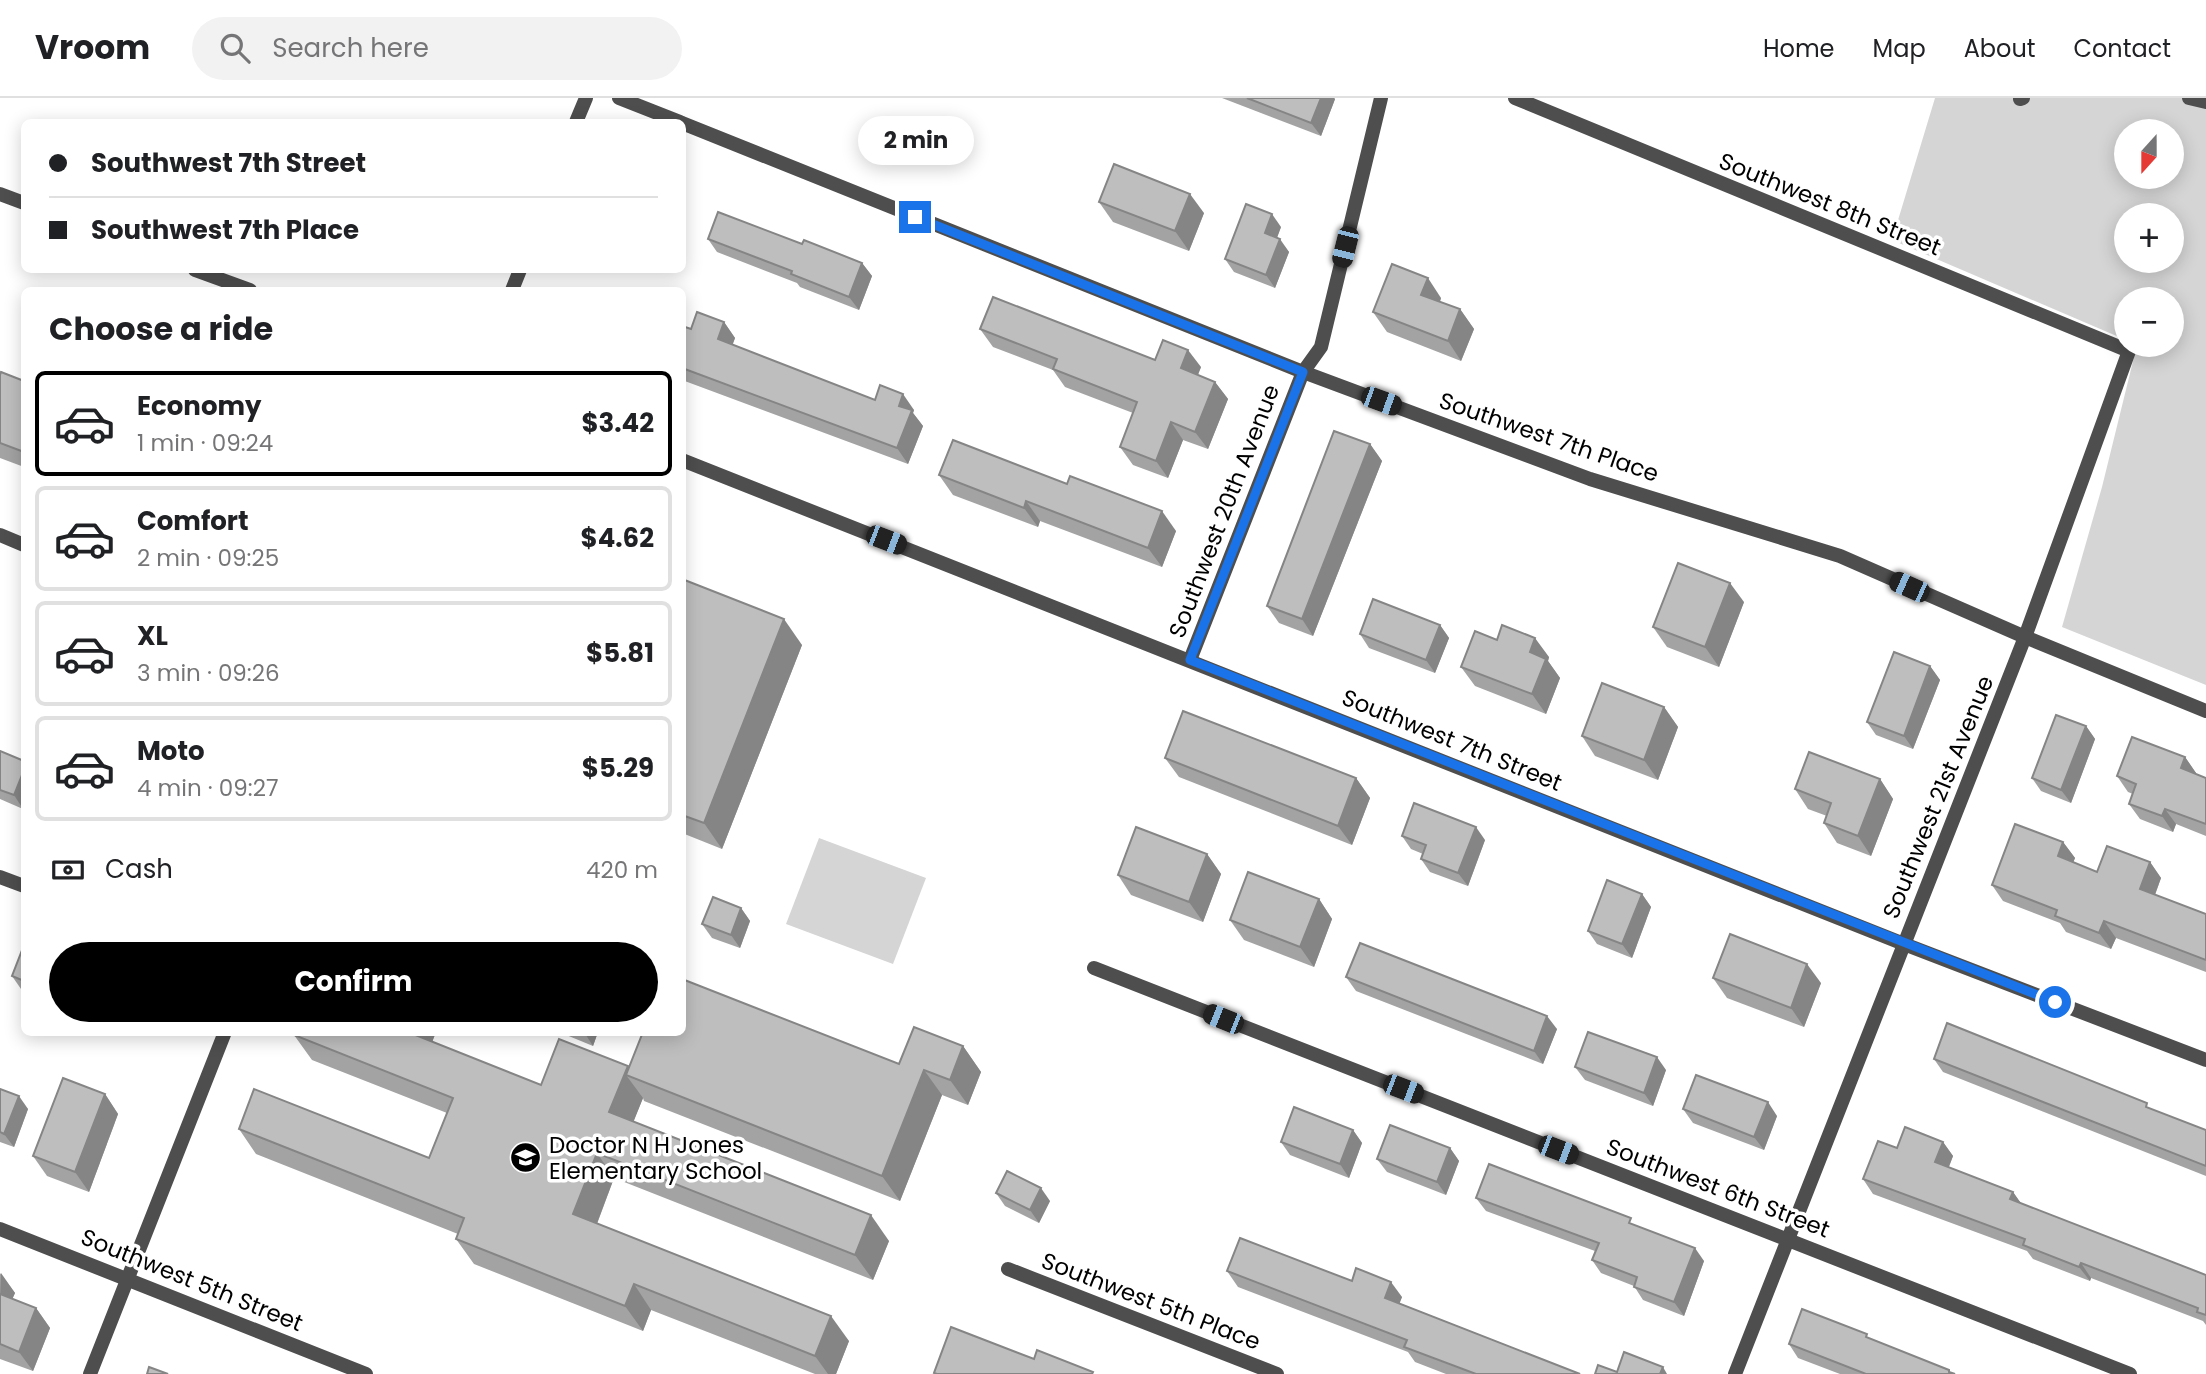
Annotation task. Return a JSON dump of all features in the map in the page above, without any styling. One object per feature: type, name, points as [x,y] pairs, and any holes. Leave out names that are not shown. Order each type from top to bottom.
[{"type":"street","points":[[577,119],[586,98]]},
{"type":"street","name":"Southwest 7th Place","points":[[619,98],[671,119]]},
{"type":"street","name":"Southwest 20th Avenue","points":[[1190,660],[1303,372],[1321,346],[1381,98]]},
{"type":"street","name":"Southwest 8th Street","points":[[1515,98],[2114,345]]},
{"type":"street","points":[[2189,98],[2206,102]]},
{"type":"street","name":"Southwest 7th Place","points":[[686,125],[1303,372],[1590,479],[1840,556],[2025,637],[2206,711]]},
{"type":"street","points":[[0,194],[21,202]]},
{"type":"street","points":[[203,273],[242,287]]},
{"type":"street","name":"Southwest 21st Avenue","points":[[1735,1374],[2025,637],[2127,357]]},
{"type":"street","name":"Southwest 7th Street","points":[[686,462],[1904,944],[2206,1060]]},
{"type":"street","points":[[0,535],[21,544]]},
{"type":"street","points":[[0,877],[21,886]]},
{"type":"street","name":"Southwest 6th Street","points":[[1094,968],[2130,1374]]},
{"type":"street","points":[[90,1374],[223,1036]]},
{"type":"street","name":"Southwest 5th Street","points":[[0,1228],[366,1374]]},
{"type":"street","name":"Southwest 5th Place","points":[[1008,1269],[1277,1374]]},
{"type":"shaded area","points":[[1935,98],[2206,98],[2206,685],[2062,627],[2102,487],[2134,357],[2184,357],[2184,287],[2114,287],[2114,335],[1892,240]]},
{"type":"shaded area","points":[[819,838],[926,878],[893,964],[786,924]]},
{"type":"building","points":[[1247,98],[1321,98],[1311,123]]},
{"type":"building","points":[[1114,164],[1190,194],[1175,231],[1099,202]]},
{"type":"building","points":[[1246,204],[1272,214],[1265,233],[1280,239],[1266,275],[1225,259]]},
{"type":"building","points":[[718,212],[802,244],[804,240],[862,263],[849,297],[791,274],[792,271],[708,239]]},
{"type":"building","points":[[1392,264],[1428,278],[1421,295],[1460,309],[1448,341],[1373,312]]},
{"type":"building","points":[[993,297],[1155,360],[1163,340],[1188,350],[1181,368],[1215,382],[1195,432],[1171,422],[1156,461],[1120,447],[1137,402],[1053,369],[1057,359],[980,329]]},
{"type":"building","points":[[697,312],[724,322],[718,339],[875,400],[880,385],[903,394],[899,406],[912,410],[897,448],[686,369],[686,327],[691,329]]},
{"type":"building","points":[[1,372],[21,380],[21,451],[0,443]]},
{"type":"building","points":[[1334,431],[1370,444],[1302,619],[1267,606]]},
{"type":"building","points":[[953,440],[1067,484],[1070,476],[1162,511],[1148,548],[1026,501],[1024,508],[939,475]]},
{"type":"building","points":[[1678,563],[1730,583],[1705,647],[1653,627]]},
{"type":"building","points":[[686,581],[784,619],[704,823],[686,816]]},
{"type":"building","points":[[1373,599],[1440,625],[1426,660],[1360,634]]},
{"type":"building","points":[[1502,625],[1535,638],[1530,652],[1546,659],[1532,694],[1461,667],[1475,631],[1497,640]]},
{"type":"building","points":[[1894,652],[1930,666],[1904,736],[1867,722]]},
{"type":"building","points":[[1602,683],[1664,707],[1644,760],[1582,736]]},
{"type":"building","points":[[1183,711],[1356,778],[1338,826],[1165,758]]},
{"type":"building","points":[[2056,715],[2086,726],[2061,790],[2032,778]]},
{"type":"building","points":[[2132,737],[2185,757],[2181,768],[2206,778],[2206,824],[2165,809],[2162,816],[2129,804],[2136,784],[2117,776]]},
{"type":"building","points":[[0,751],[21,760],[21,778],[14,795],[0,790]]},
{"type":"building","points":[[1809,752],[1880,779],[1858,836],[1824,823],[1831,803],[1795,789]]},
{"type":"building","points":[[1414,803],[1476,827],[1458,873],[1421,859],[1426,845],[1402,836]]},
{"type":"building","points":[[2015,824],[2063,842],[2058,856],[2097,872],[2107,846],[2150,862],[2140,889],[2206,914],[2206,960],[2104,921],[2099,933],[2055,916],[2057,910],[1992,885]]},
{"type":"building","points":[[1136,827],[1207,854],[1189,902],[1118,875]]},
{"type":"building","points":[[1248,872],[1319,899],[1300,947],[1230,920]]},
{"type":"building","points":[[1607,880],[1642,894],[1622,944],[1588,931]]},
{"type":"building","points":[[713,897],[741,908],[731,935],[702,924]]},
{"type":"building","points":[[1730,934],[1807,964],[1791,1008],[1713,978]]},
{"type":"building","points":[[1360,943],[1547,1016],[1534,1051],[1346,977]]},
{"type":"building","points":[[21,953],[21,980],[12,976]]},
{"type":"building","points":[[686,981],[899,1064],[914,1027],[963,1046],[950,1080],[924,1070],[882,1176],[626,1075],[641,1036],[686,1036]]},
{"type":"building","points":[[1947,1023],[2147,1103],[2146,1107],[2206,1130],[2206,1166],[1934,1059]]},
{"type":"building","points":[[1588,1032],[1657,1057],[1644,1093],[1575,1067]]},
{"type":"building","points":[[297,1036],[418,1036],[541,1085],[559,1039],[628,1066],[609,1112],[871,1215],[855,1255],[597,1153],[573,1214],[831,1316],[815,1356],[634,1284],[625,1306],[456,1239],[464,1218],[239,1129],[254,1089],[429,1158],[453,1098]]},
{"type":"building","points":[[1696,1075],[1768,1102],[1754,1137],[1683,1109]]},
{"type":"building","points":[[63,1078],[105,1094],[75,1172],[33,1156]]},
{"type":"building","points":[[0,1089],[19,1096],[4,1134],[0,1132]]},
{"type":"building","points":[[1294,1107],[1353,1130],[1340,1164],[1281,1142]]},
{"type":"building","points":[[1390,1125],[1450,1148],[1437,1182],[1377,1159]]},
{"type":"building","points":[[1905,1127],[1943,1142],[1935,1162],[2013,1192],[2010,1199],[2206,1275],[2206,1315],[2197,1312],[2198,1308],[2081,1263],[2079,1267],[2023,1245],[2025,1239],[1863,1179],[1878,1141],[1897,1148]]},
{"type":"building","points":[[1489,1164],[1631,1218],[1629,1223],[1695,1248],[1674,1302],[1634,1287],[1637,1277],[1592,1260],[1599,1243],[1476,1198]]},
{"type":"building","points":[[1007,1171],[1041,1188],[1030,1210],[996,1193]]},
{"type":"building","points":[[1240,1238],[1352,1281],[1356,1268],[1391,1282],[1385,1298],[1580,1374],[1476,1374],[1404,1347],[1407,1340],[1227,1271]]},
{"type":"building","points":[[0,1294],[36,1308],[19,1352],[0,1344]]},
{"type":"building","points":[[1802,1309],[1867,1334],[1866,1337],[1955,1374],[1866,1374],[1789,1344]]},
{"type":"building","points":[[951,1327],[1034,1359],[1037,1350],[1093,1372],[934,1373]]},
{"type":"building","points":[[1624,1352],[1663,1367],[1660,1374],[1595,1374],[1598,1365],[1617,1372]]},
{"type":"building","points":[[149,1367],[168,1374],[147,1374]]},
{"type":"place","name":"Doctor N H Jones Elementary School","points":[[526,1158]]},
{"type":"route","points":[[915,217],[1303,372],[1190,660],[2055,1002]]}]
